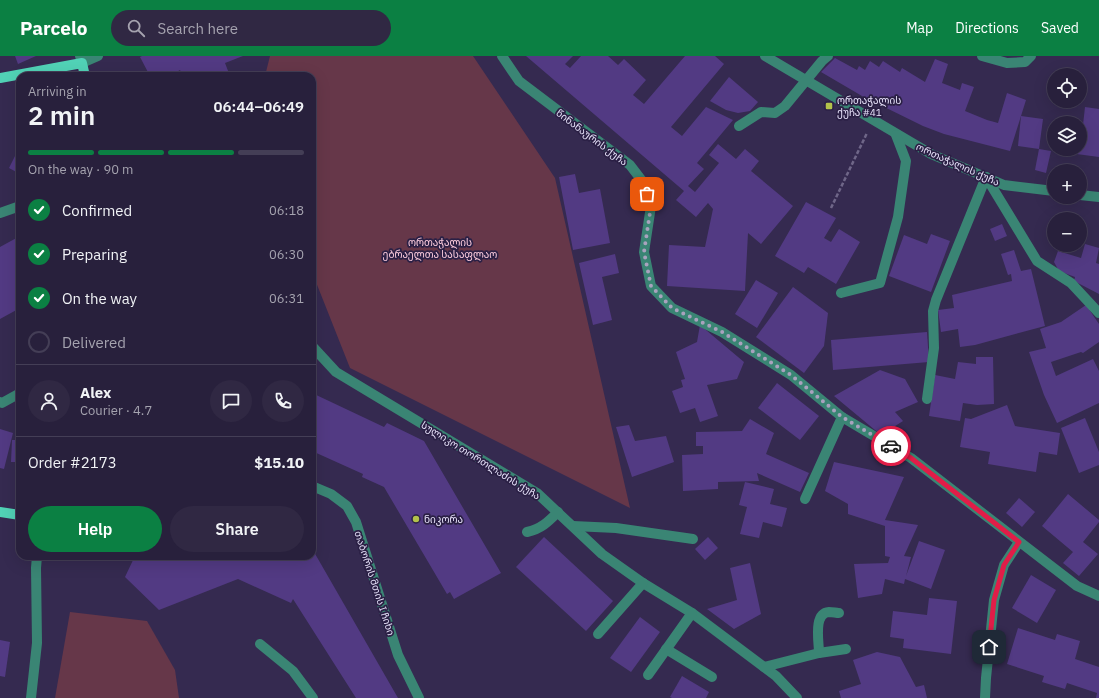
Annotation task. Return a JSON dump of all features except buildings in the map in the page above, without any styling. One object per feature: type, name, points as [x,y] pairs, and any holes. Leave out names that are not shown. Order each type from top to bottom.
[{"type":"main road","points":[[27,72],[81,60],[84,72]]},
{"type":"main road","points":[[0,78],[16,74]]},
{"type":"main road","points":[[0,512],[16,514]]},
{"type":"street","points":[[81,60],[98,56]]},
{"type":"street","name":"წინანაურის ქუჩა","points":[[502,56],[519,81],[630,165],[644,182],[651,206],[644,252],[651,286],[672,308],[722,332],[791,375],[842,417],[911,458],[1077,586],[1099,596]]},
{"type":"street","name":"ორთაჭალის ქუჩა","points":[[765,56],[873,119],[896,135],[931,154],[1004,185],[1047,190]]},
{"type":"street","points":[[738,126],[761,112],[774,113],[784,106],[805,80],[828,56]]},
{"type":"street","points":[[982,56],[1007,63],[1025,62],[1031,56]]},
{"type":"street","points":[[841,293],[880,283],[898,217],[906,161],[896,135]]},
{"type":"street","points":[[986,177],[1037,260],[1072,283],[1099,313]]},
{"type":"street","points":[[927,399],[934,348],[933,310],[986,177]]},
{"type":"street","points":[[1087,196],[1099,197]]},
{"type":"street","points":[[0,213],[16,207]]},
{"type":"street","name":"სულიკო თორთლაძის ქუჩა","points":[[316,350],[336,372],[537,493],[602,554],[692,613],[776,676],[797,698]]},
{"type":"street","points":[[0,402],[2,403],[16,395]]},
{"type":"street","points":[[805,499],[842,417]]},
{"type":"street","name":"თაბორის მთის I ჩიხი","points":[[316,488],[331,494],[346,506],[356,522],[398,655],[419,698]]},
{"type":"street","points":[[527,532],[545,526],[558,512]]},
{"type":"street","points":[[573,526],[616,528],[693,539]]},
{"type":"street","points":[[985,698],[994,600],[1004,565],[1019,542]]},
{"type":"street","points":[[32,698],[37,643],[37,560]]},
{"type":"street","points":[[598,634],[643,582]]},
{"type":"street","points":[[819,653],[819,620],[822,615],[828,612],[839,613]]},
{"type":"street","points":[[648,675],[692,613]]},
{"type":"street","points":[[260,644],[293,671],[313,698]]},
{"type":"street","points":[[666,649],[712,677]]},
{"type":"street","points":[[764,667],[819,653],[846,649]]},
{"type":"path","points":[[831,208],[873,119]]},
{"type":"green space","name":"ორთაჭალის ებრაელთა სასაფლაო","points":[[270,56],[473,56],[555,178],[630,508],[350,368],[316,282],[316,72],[266,72]]},
{"type":"green space","points":[[70,612],[147,621],[175,670],[179,698],[55,698]]},
{"type":"way so far","points":[[647,194],[651,206],[644,252],[651,286],[672,308],[722,332],[791,375],[842,417],[891,446]]},
{"type":"place","name":"ორთაჭალის ქუჩა #41","points":[[829,106]]},
{"type":"place","name":"ნიკორა","points":[[416,519]]},
{"type":"route","points":[[891,446],[911,458],[1019,542],[1004,565],[994,600],[989,647]]}]
